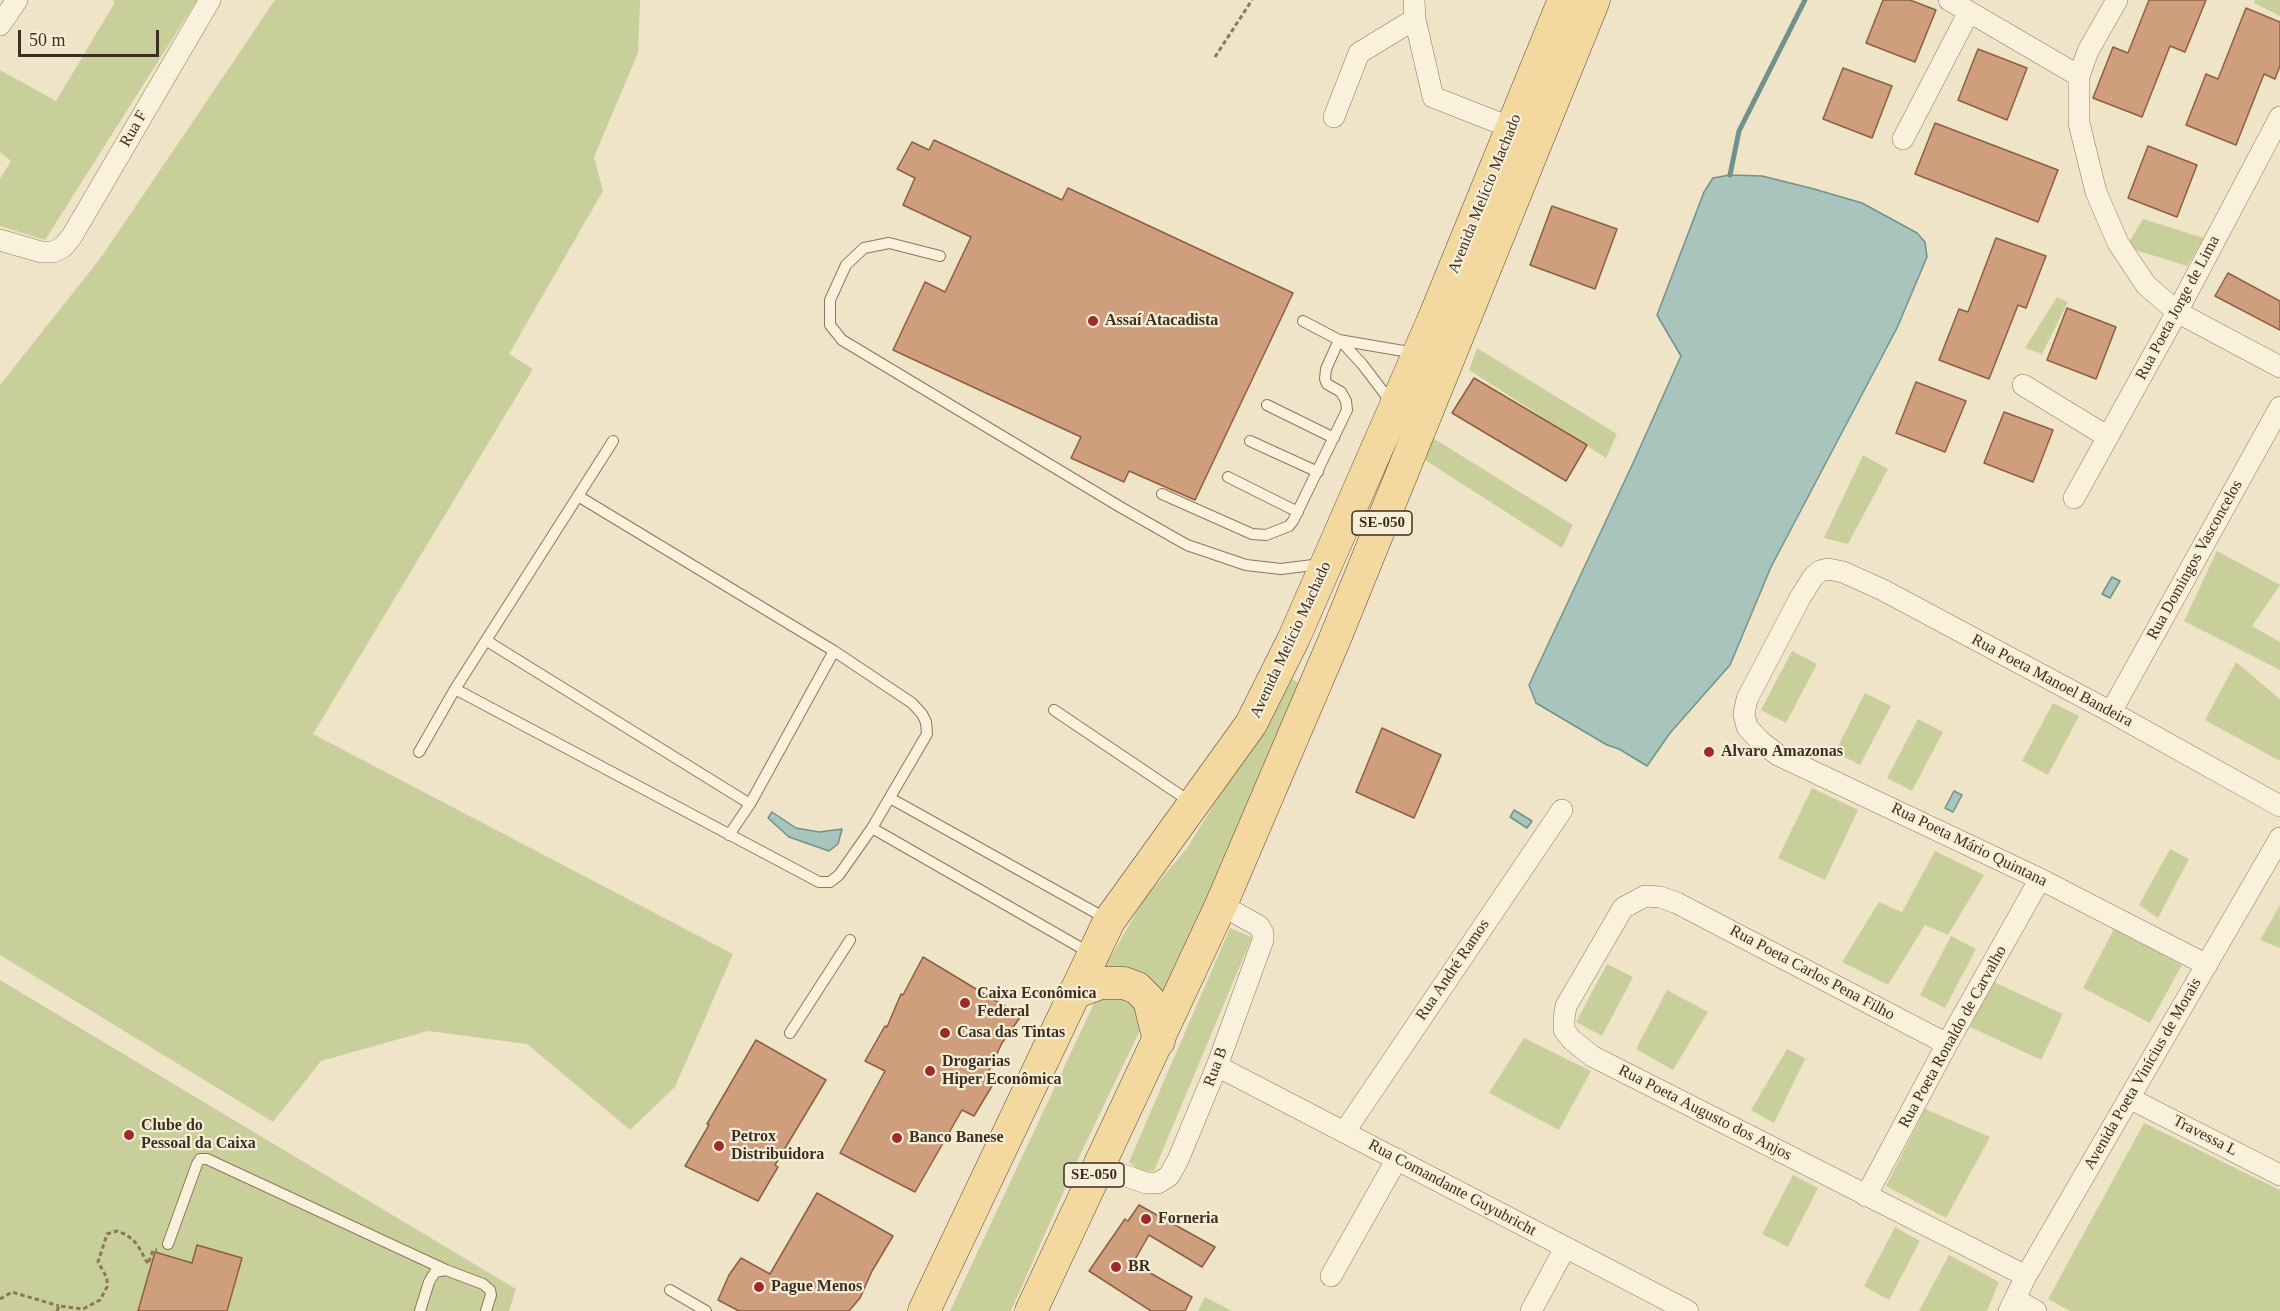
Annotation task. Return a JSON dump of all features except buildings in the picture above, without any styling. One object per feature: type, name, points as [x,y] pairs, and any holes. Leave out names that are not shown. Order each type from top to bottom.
[{"type":"main road","name":"Avenida Melício Machado","points":[[924,1311],[1109,921],[1251,724],[1294,638],[1418,354],[1564,0]]},
{"type":"main road","name":"Avenida Melício Machado","points":[[1031,1311],[1221,905],[1334,641],[1594,0]]},
{"type":"main road","points":[[1074,993],[1101,983],[1124,983],[1137,988],[1149,1000],[1159,1041]]},
{"type":"street","points":[[0,25],[16,0]]},
{"type":"street","name":"Rua F","points":[[0,240],[41,252],[53,252],[63,248],[210,0]]},
{"type":"street","points":[[1949,0],[2079,76]]},
{"type":"street","points":[[2117,0],[2088,51],[2079,76],[2079,123],[2096,192],[2118,243],[2146,285],[2177,312],[2280,367]]},
{"type":"street","points":[[1334,117],[1359,53],[1415,9],[1433,97],[1512,128]]},
{"type":"street","points":[[1903,139],[1969,12]]},
{"type":"street","name":"Rua Poeta Jorge de Lima","points":[[2074,498],[2177,312],[2280,117]]},
{"type":"street","points":[[2023,385],[2108,437]]},
{"type":"street","name":"Rua Domingos Vasconcelos","points":[[2111,712],[2280,407]]},
{"type":"street","name":"Rua Poeta Manoel Bandeira","points":[[1744,714],[1747,699],[1800,598],[1813,578],[1820,571],[1828,569],[1843,572],[1883,590],[2111,712],[2280,806]]},
{"type":"street","name":"Rua Poeta Mário Quintana","points":[[1744,714],[1747,727],[1778,755],[2040,879],[2206,965]]},
{"type":"street","name":"Rua André Ramos","points":[[1345,1131],[1562,810]]},
{"type":"street","name":"Avenida Poeta Vinícius de Morais","points":[[2012,1305],[2026,1276],[2280,838]]},
{"type":"street","name":"Rua Poeta Ronaldo de Carvalho","points":[[1866,1196],[1947,1044],[2040,879]]},
{"type":"street","name":"Rua Poeta Augusto dos Anjos","points":[[1677,903],[1660,897],[1645,896],[1623,908],[1566,1006],[1564,1030],[1572,1040],[1592,1056],[2026,1276]]},
{"type":"street","name":"Rua Poeta Carlos Pena Filho","points":[[1677,903],[1947,1044]]},
{"type":"street","name":"Rua B","points":[[1098,1166],[1146,1183],[1158,1183],[1169,1176],[1216,1066],[1263,940],[1263,933],[1259,926],[1221,905]]},
{"type":"street","name":"Rua Comandante Guyubricht","points":[[1216,1066],[1688,1311]]},
{"type":"street","name":"Travessa L","points":[[2129,1098],[2280,1175]]},
{"type":"street","points":[[1331,1276],[1397,1159]]},
{"type":"street","points":[[1531,1311],[1564,1248]]},
{"type":"street","points":[[2012,1305],[2036,1311]]},
{"type":"lane","points":[[940,256],[890,243],[864,248],[846,265],[830,300],[830,325],[842,340],[1187,545],[1246,565],[1281,569],[1327,563]]},
{"type":"lane","points":[[1303,321],[1340,340],[1418,354]]},
{"type":"lane","points":[[1340,340],[1362,364],[1393,411]]},
{"type":"lane","points":[[1162,494],[1252,534],[1266,535],[1289,526],[1347,410],[1346,401],[1341,392],[1327,384],[1324,375],[1340,340]]},
{"type":"lane","points":[[1267,405],[1334,438]]},
{"type":"lane","points":[[419,752],[455,689],[613,441]]},
{"type":"lane","points":[[1250,441],[1318,472]]},
{"type":"lane","points":[[1228,477],[1298,512]]},
{"type":"lane","points":[[455,689],[819,882],[830,882],[839,875],[872,828],[927,734],[926,722],[922,714],[912,703],[834,651],[578,496]]},
{"type":"lane","points":[[487,641],[750,804]]},
{"type":"lane","points":[[729,835],[750,804],[834,651]]},
{"type":"lane","points":[[1054,710],[1194,805]]},
{"type":"lane","points":[[890,798],[1109,921]]},
{"type":"lane","points":[[872,828],[1093,955]]},
{"type":"lane","points":[[790,1033],[850,940]]},
{"type":"lane","points":[[163,1247],[197,1164],[200,1159],[207,1159],[446,1270],[483,1284],[490,1290],[491,1295],[486,1311]]},
{"type":"lane","points":[[420,1311],[429,1282],[435,1272],[446,1270]]},
{"type":"lane","points":[[670,1290],[706,1311]]},
{"type":"path","points":[[1215,57],[1252,0]]},
{"type":"path","points":[[0,1299],[12,1292],[57,1305],[83,1309],[100,1300],[107,1287],[108,1278],[98,1262],[107,1234],[117,1232],[127,1235],[137,1244],[148,1264],[153,1250],[163,1247]]},
{"type":"path","points":[[55,1311],[57,1305]]},
{"type":"green space","points":[[112,0],[197,0],[45,240],[0,226],[0,179],[11,161],[0,152],[0,70],[56,101],[115,2]]},
{"type":"green space","points":[[275,0],[640,0],[638,53],[594,157],[603,191],[509,354],[533,369],[313,734],[733,954],[675,1087],[630,1130],[527,1044],[428,1031],[321,1061],[273,1122],[0,955],[0,385],[102,256]]},
{"type":"green space","points":[[2255,0],[2280,0],[2280,16],[2254,3]]},
{"type":"green space","points":[[2143,219],[2204,238],[2187,266],[2126,247]]},
{"type":"green space","points":[[2057,297],[2068,302],[2042,354],[2025,348]]},
{"type":"green space","points":[[1477,348],[1617,434],[1606,458],[1469,370]]},
{"type":"green space","points":[[1433,438],[1573,525],[1562,548],[1425,460]]},
{"type":"green space","points":[[1863,455],[1888,469],[1848,544],[1824,538]]},
{"type":"green space","points":[[2217,551],[2280,585],[2252,626],[2280,642],[2280,670],[2184,621]]},
{"type":"green space","points":[[1792,651],[1817,664],[1786,723],[1761,710]]},
{"type":"green space","points":[[2236,662],[2280,699],[2280,761],[2205,720]]},
{"type":"green space","points":[[1292,679],[1303,685],[1171,1005],[1153,981],[1141,972],[1125,969],[1103,970],[1143,901],[1187,848]]},
{"type":"green space","points":[[1865,693],[1891,706],[1860,765],[1835,752]]},
{"type":"green space","points":[[2053,703],[2079,716],[2048,775],[2022,761]]},
{"type":"green space","points":[[1918,719],[1943,732],[1912,791],[1887,778]]},
{"type":"green space","points":[[1812,788],[1858,810],[1825,880],[1778,858]]},
{"type":"green space","points":[[2170,849],[2189,859],[2158,918],[2139,905]]},
{"type":"green space","points":[[1935,851],[1984,875],[1948,935],[1925,925],[1888,985],[1842,962],[1879,902],[1902,912]]},
{"type":"green space","points":[[2280,905],[2280,948],[2260,940]]},
{"type":"green space","points":[[1230,928],[1252,937],[1154,1171],[1142,1172],[1129,1162]]},
{"type":"green space","points":[[2114,929],[2182,965],[2150,1023],[2083,988]]},
{"type":"green space","points":[[1951,936],[1976,949],[1945,1008],[1920,995]]},
{"type":"green space","points":[[1607,964],[1633,977],[1602,1036],[1576,1022]]},
{"type":"green space","name":"Clube do Pessoal da Caixa","points":[[0,980],[516,1289],[509,1311],[0,1311]]},
{"type":"green space","points":[[1992,981],[2063,1014],[2041,1060],[1970,1027]]},
{"type":"green space","points":[[1667,990],[1708,1012],[1673,1070],[1636,1049]]},
{"type":"green space","points":[[1109,992],[1132,996],[1144,1022],[1079,1157],[1011,1311],[950,1311],[1095,1001]]},
{"type":"green space","points":[[1524,1038],[1591,1071],[1559,1130],[1489,1093]]},
{"type":"green space","points":[[1787,1049],[1811,1061],[1805,1059],[1774,1123],[1751,1110]]},
{"type":"green space","points":[[1925,1109],[1990,1137],[1946,1218],[1886,1186]]},
{"type":"green space","points":[[2144,1123],[2280,1190],[2280,1311],[2070,1311],[2048,1299]]},
{"type":"green space","points":[[1793,1175],[1818,1188],[1788,1247],[1762,1234]]},
{"type":"green space","points":[[1895,1227],[1920,1241],[1889,1300],[1864,1286]]},
{"type":"green space","points":[[1949,1255],[1999,1282],[1987,1311],[1919,1311]]},
{"type":"green space","points":[[1205,1297],[1232,1311],[1198,1311]]},
{"type":"water","points":[[1730,175],[1762,176],[1862,203],[1917,233],[1925,242],[1927,257],[1897,328],[1771,567],[1730,665],[1670,733],[1647,766],[1536,703],[1529,685],[1681,356],[1657,315],[1704,192],[1713,178]]},
{"type":"water","points":[[2112,577],[2120,581],[2110,598],[2102,594]]},
{"type":"water","points":[[1954,791],[1962,795],[1953,812],[1945,808]]},
{"type":"water","points":[[1514,810],[1532,821],[1527,828],[1510,817]]},
{"type":"water","points":[[772,812],[796,828],[819,832],[842,829],[838,844],[829,851],[789,837],[768,818]]},
{"type":"waterway","points":[[1730,175],[1739,131],[1805,0]]},
{"type":"place","name":"Assaí Atacadista","points":[[1093,321]]},
{"type":"place","name":"Alvaro Amazonas","points":[[1709,752]]},
{"type":"place","name":"Caixa Econômica Federal","points":[[965,1003]]},
{"type":"place","name":"Casa das Tintas","points":[[945,1033]]},
{"type":"place","name":"Drogarias Hiper Econômica","points":[[930,1071]]},
{"type":"place","name":"Clube do Pessoal da Caixa","points":[[129,1135]]},
{"type":"place","name":"Banco Banese","points":[[897,1138]]},
{"type":"place","name":"Petrox Distribuidora","points":[[719,1146]]},
{"type":"place","name":"Forneria","points":[[1146,1219]]},
{"type":"place","name":"BR","points":[[1116,1267]]},
{"type":"place","name":"Pague Menos","points":[[759,1287]]}]
